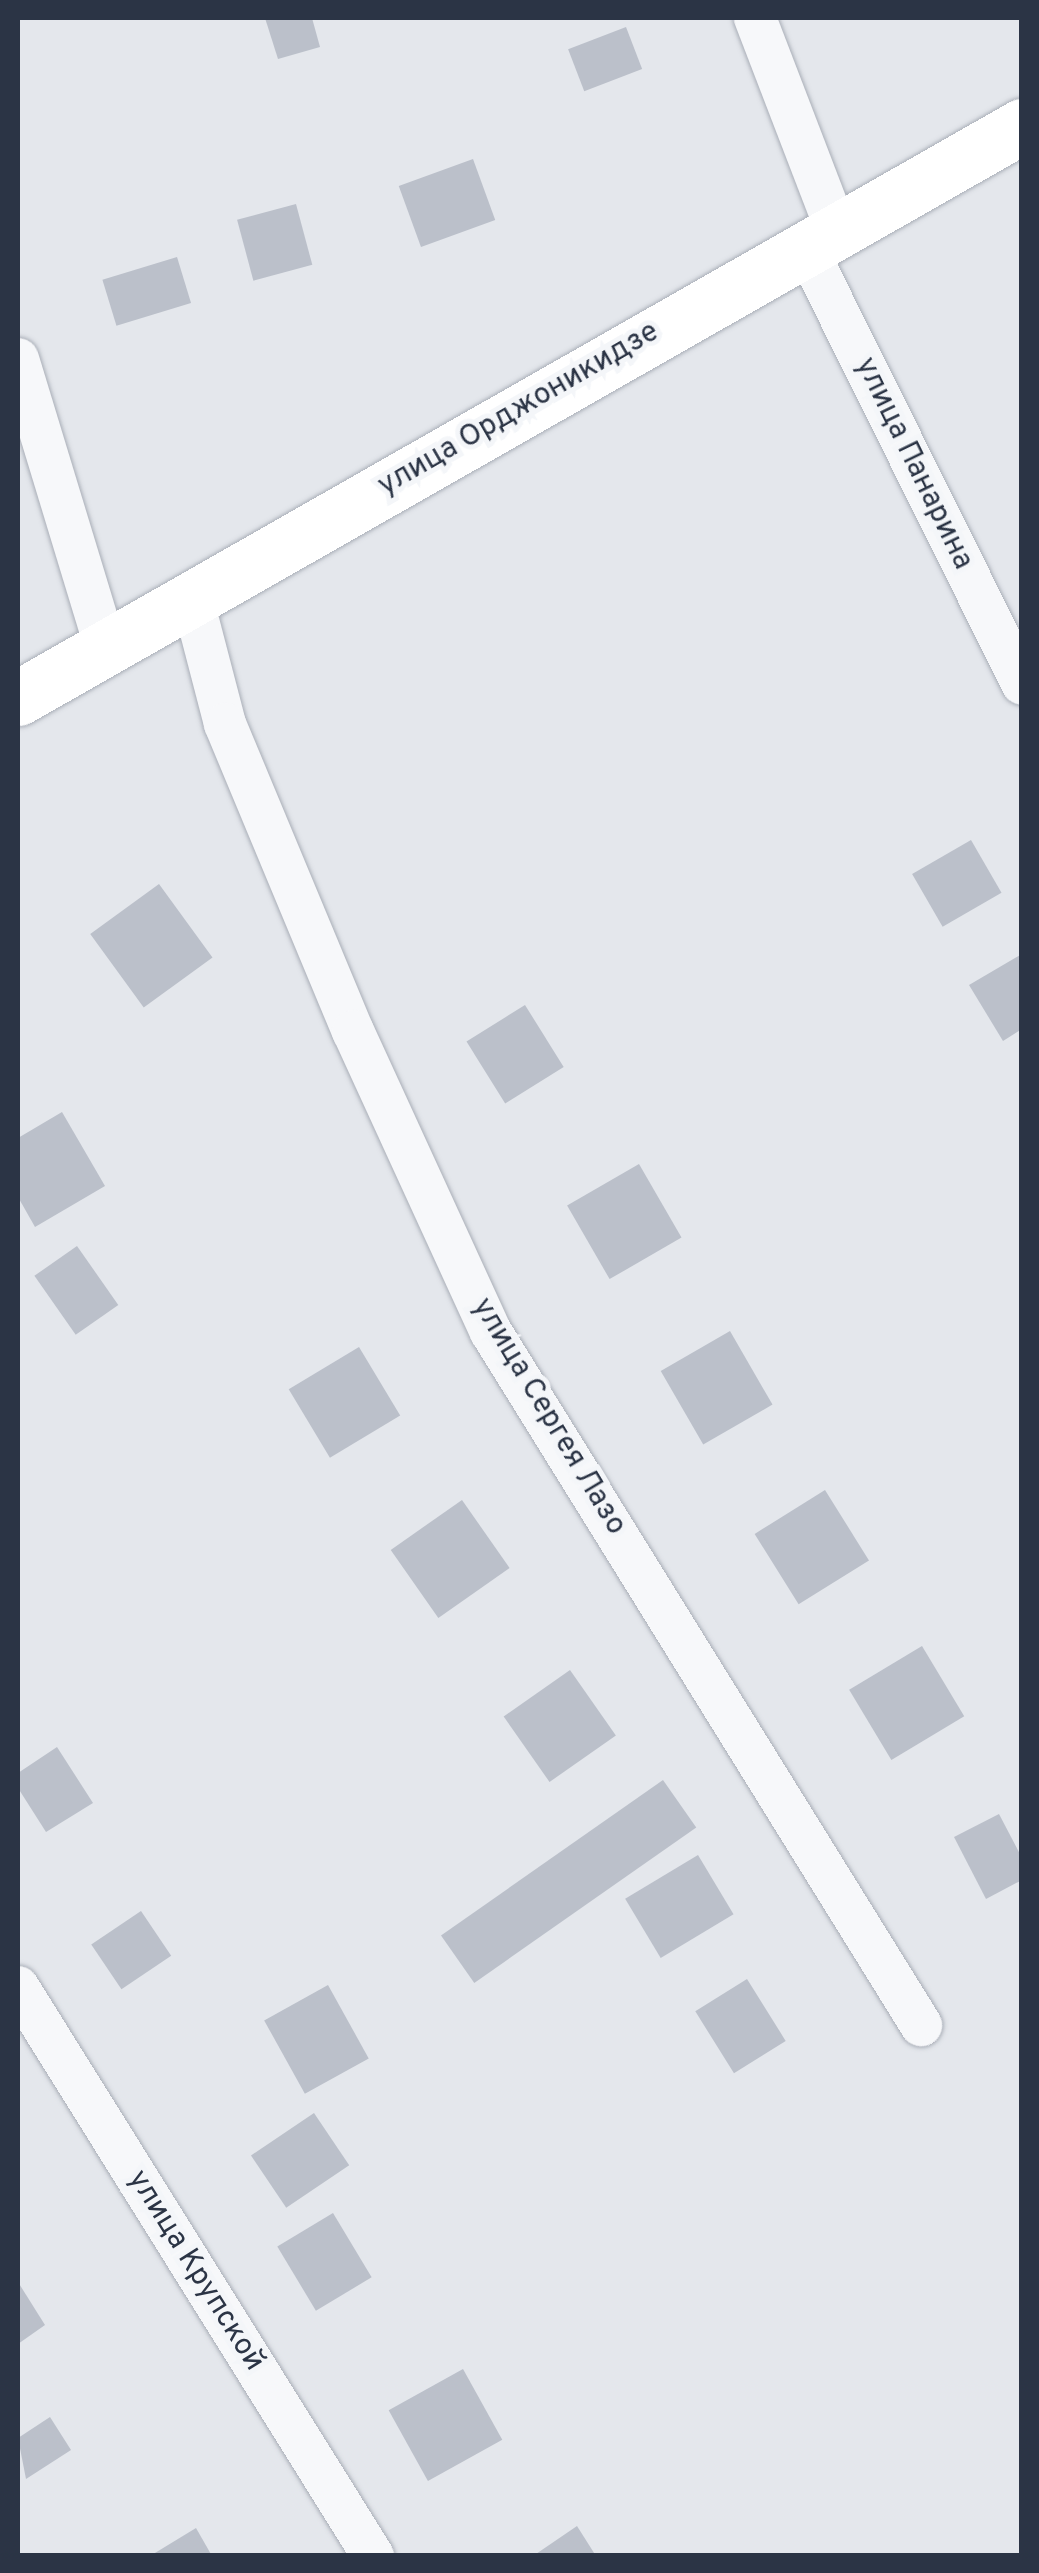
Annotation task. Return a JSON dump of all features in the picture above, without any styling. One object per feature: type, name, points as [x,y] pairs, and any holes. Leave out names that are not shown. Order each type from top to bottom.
[{"type":"main road","name":"улица Орджоникидзе","points":[[18,698],[105,646],[193,601],[820,235],[1022,126]]},
{"type":"street","name":"улица Панарина","points":[[755,18],[820,235],[1022,684]]},
{"type":"street","points":[[18,359],[26,417],[105,646]]},
{"type":"street","name":"улица Сергея Лазо","points":[[193,601],[225,724],[491,1332],[921,2025]]},
{"type":"street","name":"улица Крупской","points":[[18,1987],[374,2556]]},
{"type":"building","points":[[265,18],[312,18],[320,47],[278,59]]},
{"type":"building","points":[[626,27],[642,69],[584,91],[568,49]]},
{"type":"building","points":[[473,159],[495,220],[421,247],[399,186]]},
{"type":"building","points":[[296,204],[312,265],[253,281],[237,220]]},
{"type":"building","points":[[177,257],[191,303],[116,326],[102,280]]},
{"type":"building","points":[[971,840],[1002,893],[943,927],[912,874]]},
{"type":"building","points":[[159,884],[212,958],[144,1008],[90,934]]},
{"type":"building","points":[[1022,954],[1022,1029],[1003,1041],[969,985]]},
{"type":"building","points":[[525,1005],[564,1067],[505,1103],[466,1042]]},
{"type":"building","points":[[62,1112],[105,1186],[35,1227],[18,1197],[18,1138]]},
{"type":"building","points":[[639,1164],[682,1238],[610,1279],[567,1206]]},
{"type":"building","points":[[77,1246],[118,1305],[76,1335],[34,1276]]},
{"type":"building","points":[[730,1331],[773,1405],[703,1445],[661,1371]]},
{"type":"building","points":[[359,1347],[400,1416],[330,1458],[289,1389]]},
{"type":"building","points":[[825,1490],[869,1560],[799,1604],[755,1534]]},
{"type":"building","points":[[462,1500],[510,1568],[438,1618],[391,1550]]},
{"type":"building","points":[[922,1646],[964,1716],[891,1760],[849,1690]]},
{"type":"building","points":[[570,1670],[616,1736],[550,1782],[504,1716]]},
{"type":"building","points":[[57,1747],[93,1803],[46,1832],[18,1788],[18,1773]]},
{"type":"building","points":[[663,1780],[696,1828],[474,1983],[441,1935]]},
{"type":"building","points":[[999,1814],[1022,1858],[1022,1880],[986,1899],[954,1837]]},
{"type":"building","points":[[698,1855],[734,1914],[661,1958],[625,1899]]},
{"type":"building","points":[[141,1911],[171,1956],[121,1989],[91,1945]]},
{"type":"building","points":[[747,1979],[786,2041],[734,2073],[695,2011]]},
{"type":"building","points":[[328,1985],[369,2058],[305,2094],[264,2020]]},
{"type":"building","points":[[314,2113],[349,2165],[286,2208],[251,2155]]},
{"type":"building","points":[[333,2213],[372,2277],[316,2311],[277,2246]]},
{"type":"building","points":[[18,2282],[45,2325],[18,2344]]},
{"type":"building","points":[[463,2369],[502,2440],[428,2481],[389,2410]]},
{"type":"building","points":[[50,2417],[71,2450],[26,2479],[18,2438]]},
{"type":"building","points":[[577,2526],[596,2556],[533,2556]]},
{"type":"building","points":[[196,2528],[212,2556],[150,2556]]}]
